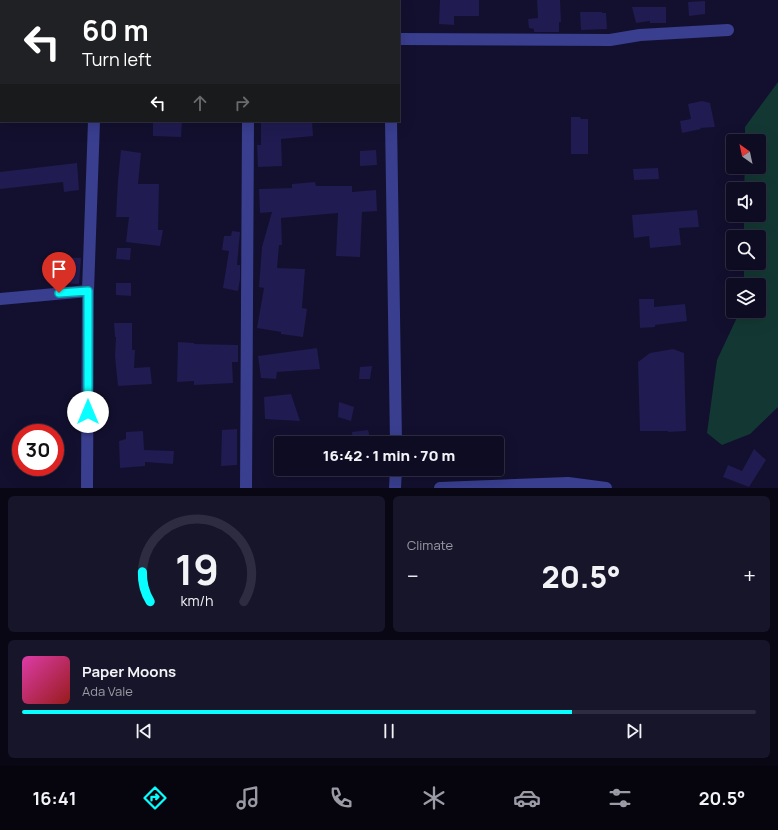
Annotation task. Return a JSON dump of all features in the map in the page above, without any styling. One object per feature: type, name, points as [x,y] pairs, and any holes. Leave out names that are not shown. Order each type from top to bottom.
[{"type":"street","points":[[400,39],[610,40],[640,35],[728,30]]},
{"type":"street","points":[[87,488],[88,291],[94,122]]},
{"type":"street","points":[[246,488],[248,122]]},
{"type":"street","points":[[391,122],[396,436]]},
{"type":"street","points":[[0,299],[88,291]]},
{"type":"street","points":[[396,476],[396,488]]},
{"type":"street","points":[[440,488],[568,483],[606,488]]},
{"type":"green space","points":[[778,82],[778,407],[750,434],[722,445],[707,433],[717,360],[737,318],[766,318],[766,278],[744,278],[744,270],[766,270],[766,230],[744,230],[744,222],[766,222],[766,182],[744,182],[745,174],[766,174],[766,134],[745,134],[745,127]]},
{"type":"building","points":[[440,0],[479,0],[479,16],[454,16],[454,25],[439,24]]},
{"type":"building","points":[[537,0],[560,0],[561,22],[559,22],[559,32],[534,32],[534,29],[529,28],[528,19],[538,18]]},
{"type":"building","points":[[705,1],[705,14],[689,16],[688,2]]},
{"type":"building","points":[[632,7],[666,7],[666,23],[650,23],[650,21],[636,23]]},
{"type":"building","points":[[580,12],[606,13],[607,29],[581,30]]},
{"type":"building","points":[[702,101],[710,103],[715,127],[700,128],[701,129],[682,133],[680,121],[691,119],[688,104]]},
{"type":"building","points":[[571,117],[588,119],[588,154],[571,154]]},
{"type":"building","points":[[153,122],[182,122],[181,137],[153,136]]},
{"type":"building","points":[[261,122],[312,122],[313,136],[281,139],[282,166],[258,167],[257,145],[261,145]]},
{"type":"building","points":[[121,150],[141,153],[138,184],[159,184],[158,230],[163,230],[160,246],[126,242],[129,217],[116,217]]},
{"type":"building","points":[[376,150],[377,165],[360,166],[360,151]]},
{"type":"building","points":[[77,163],[79,190],[64,192],[63,182],[0,189],[0,172]]},
{"type":"building","points":[[658,168],[659,179],[634,180],[633,169]]},
{"type":"building","points":[[315,182],[316,186],[352,186],[352,192],[376,190],[377,211],[362,212],[360,257],[336,256],[338,213],[281,218],[282,245],[279,245],[277,268],[305,269],[302,308],[307,309],[303,337],[281,334],[281,332],[257,328],[264,288],[259,287],[262,247],[272,212],[260,213],[259,189],[292,188],[292,184]]},
{"type":"building","points":[[697,210],[699,227],[679,228],[681,245],[650,248],[649,236],[634,238],[632,215]]},
{"type":"building","points":[[232,231],[240,232],[237,265],[240,265],[238,291],[223,288],[229,251],[222,250],[224,236],[231,236]]},
{"type":"building","points":[[117,248],[131,248],[130,260],[116,259]]},
{"type":"building","points":[[48,257],[81,258],[79,284],[47,282]]},
{"type":"building","points":[[116,283],[131,283],[131,296],[116,295]]},
{"type":"building","points":[[639,299],[654,299],[654,307],[685,304],[687,321],[655,325],[655,327],[640,328]]},
{"type":"building","points":[[114,323],[132,323],[132,350],[135,350],[134,368],[150,367],[152,384],[118,386]]},
{"type":"building","points":[[178,342],[238,345],[238,362],[232,362],[233,383],[194,385],[194,381],[177,382]]},
{"type":"building","points":[[317,348],[320,369],[277,372],[276,379],[261,378],[258,356]]},
{"type":"building","points":[[673,349],[684,353],[686,431],[640,431],[638,362],[650,353]]},
{"type":"building","points":[[372,366],[370,379],[359,379],[360,367]]},
{"type":"building","points":[[291,394],[300,421],[265,419],[264,397]]},
{"type":"building","points":[[339,402],[354,407],[351,421],[338,417]]},
{"type":"building","points":[[237,429],[237,465],[221,466],[222,430]]},
{"type":"building","points":[[368,430],[369,436],[352,436],[352,432]]},
{"type":"building","points":[[143,431],[144,450],[174,451],[173,464],[145,462],[145,466],[120,468],[119,441],[126,439],[126,432]]},
{"type":"building","points":[[754,449],[766,460],[749,487],[723,477],[728,465],[742,471]]},
{"type":"route","points":[[59,293],[88,291],[88,412]]}]
